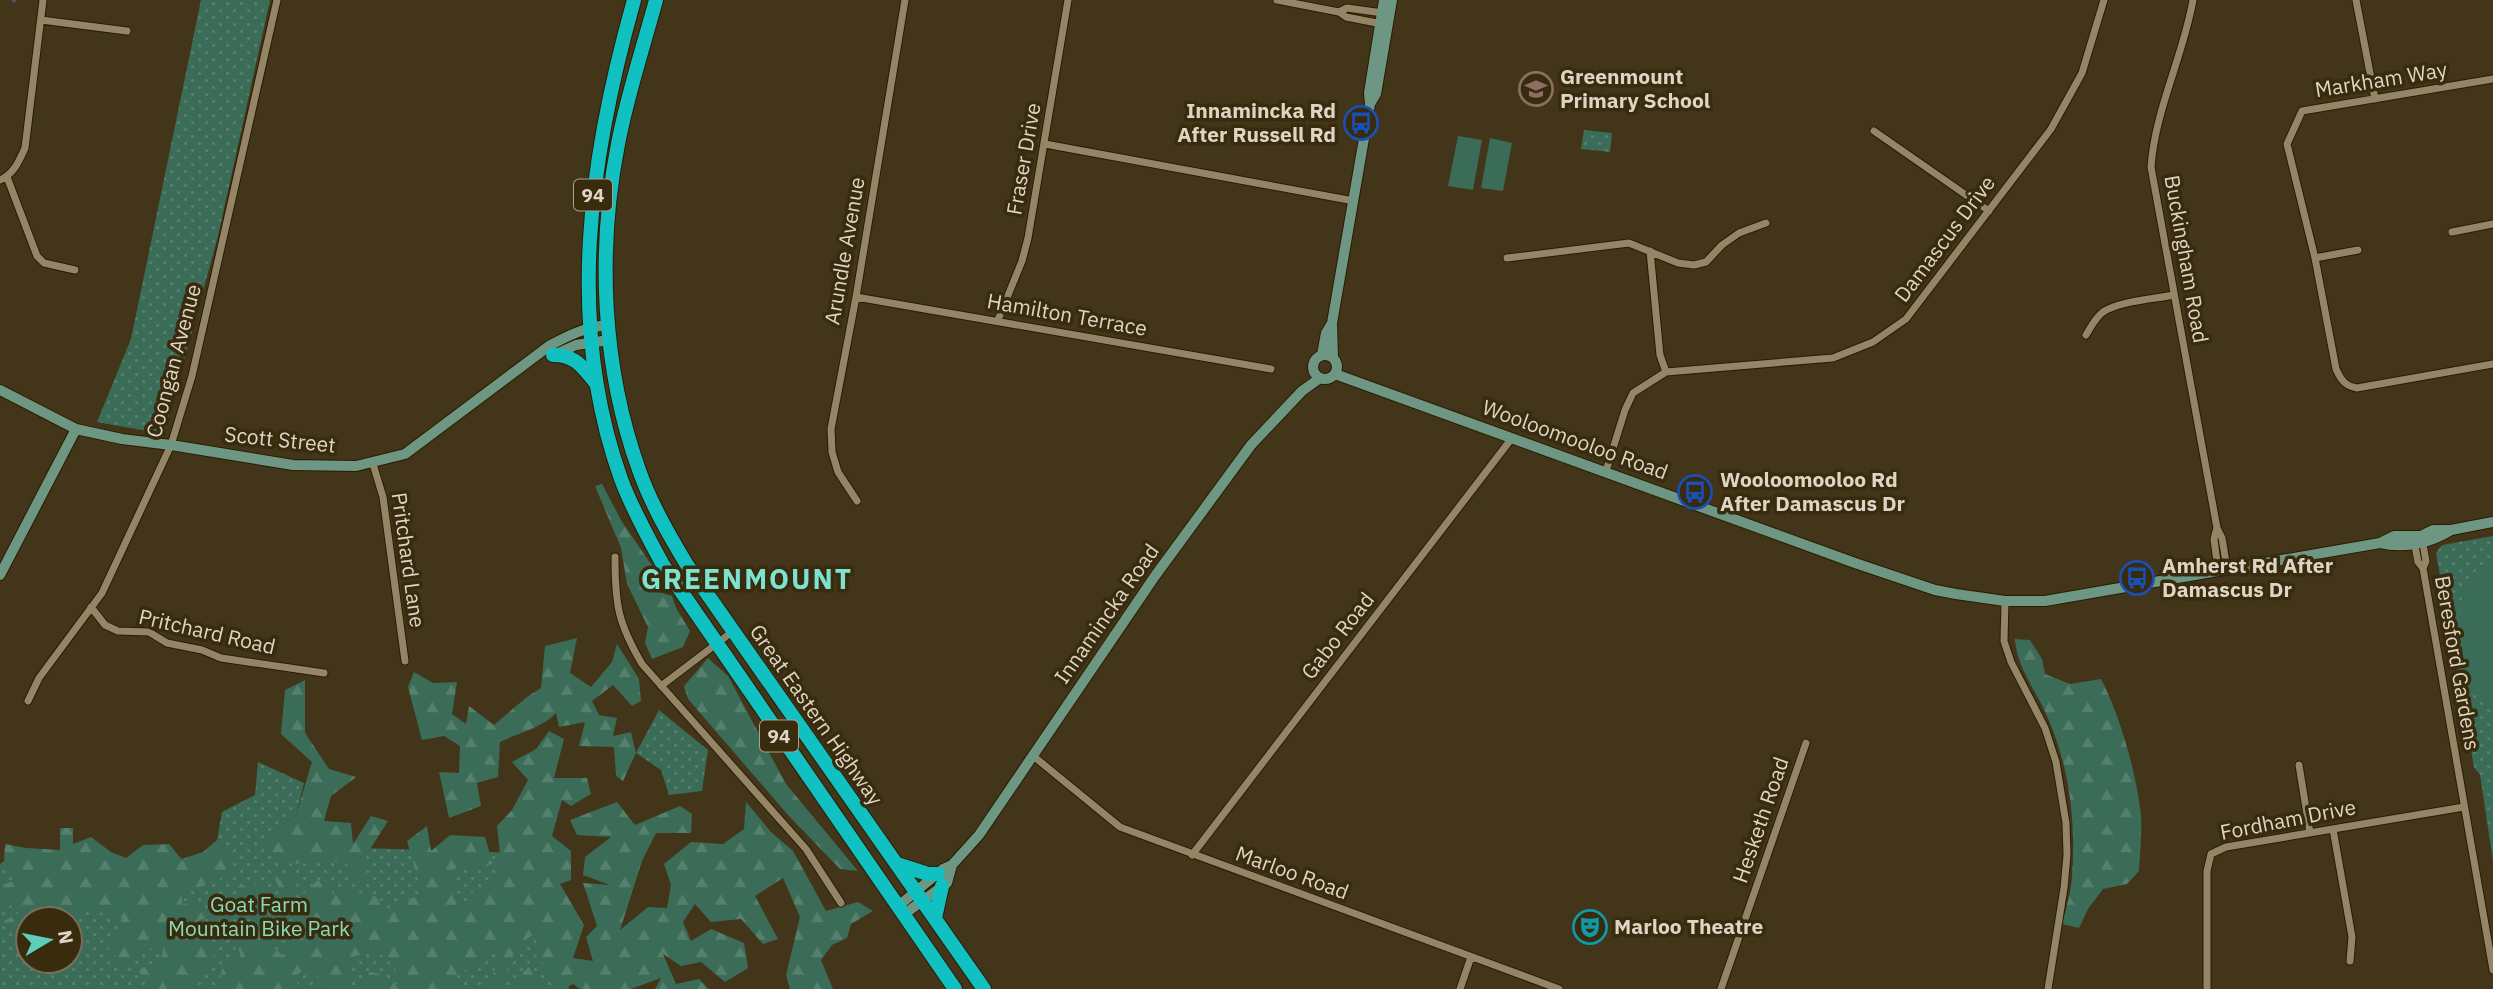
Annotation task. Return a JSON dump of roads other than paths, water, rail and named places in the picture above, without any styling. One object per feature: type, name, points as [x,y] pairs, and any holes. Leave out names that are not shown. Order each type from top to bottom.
[{"type":"highway","name":"Great Eastern Highway","points":[[634,0],[613,78],[598,156],[589,240],[590,334],[596,383],[611,449],[632,505],[663,565],[955,989]]},
{"type":"highway","name":"Great Eastern Highway","points":[[656,0],[618,142],[606,254],[609,332],[618,390],[640,472],[675,544],[732,632],[984,989]]},
{"type":"highway","points":[[553,355],[566,355],[596,383]]},
{"type":"highway","points":[[897,864],[940,880],[935,918]]},
{"type":"main road","points":[[1318,376],[1328,379],[1332,363],[1326,333],[1332,323],[1370,104],[1376,94],[1385,19],[1384,0]]},
{"type":"main road","points":[[1385,19],[1392,0]]},
{"type":"main road","name":"Scott Street","points":[[0,390],[76,429],[122,439],[293,464],[356,466],[373,464],[405,454],[549,346],[590,334],[609,332]]},
{"type":"main road","name":"Scott Street","points":[[534,359],[553,355],[590,334]]},
{"type":"main road","name":"Innamincka Road","points":[[940,880],[947,883],[952,865],[979,835],[1156,576],[1251,445],[1302,391],[1303,384],[1318,376],[1314,362],[1332,363]]},
{"type":"main road","name":"Wooloomooloo Road","points":[[1332,363],[1351,378],[1935,590],[2005,601],[2061,599],[2380,543],[2418,540]]},
{"type":"main road","points":[[0,575],[76,429]]},
{"type":"main road","points":[[2418,540],[2493,522]]},
{"type":"main road","points":[[900,911],[940,880]]},
{"type":"street","points":[[43,0],[25,148],[18,164],[3,178],[37,256],[44,263],[75,270]]},
{"type":"street","name":"Coongan Avenue","points":[[29,701],[39,678],[102,593],[171,445],[192,376],[277,0]]},
{"type":"street","name":"Arundle Avenue","points":[[857,501],[838,472],[832,453],[831,429],[856,297],[905,0]]},
{"type":"street","name":"Fraser Drive","points":[[998,320],[1022,261],[1045,144],[1068,0]]},
{"type":"street","points":[[1278,0],[1339,12],[1346,17],[1385,19]]},
{"type":"street","name":"Damascus Drive","points":[[1606,471],[1633,393],[1666,372],[1833,358],[1873,342],[1906,319],[2051,129],[2082,73],[2104,0]]},
{"type":"street","name":"Buckingham Road","points":[[2193,0],[2180,55],[2153,141],[2151,167],[2217,528],[2222,538],[2223,569]]},
{"type":"street","points":[[2356,0],[2375,99]]},
{"type":"street","points":[[41,20],[127,31]]},
{"type":"street","name":"Markham Way","points":[[2493,79],[2301,111],[2287,144],[2315,258],[2340,379],[2348,386],[2367,387],[2493,364]]},
{"type":"street","points":[[1874,131],[1989,211]]},
{"type":"street","points":[[1045,144],[1353,201]]},
{"type":"street","points":[[1507,258],[1629,243],[1678,263],[1694,265],[1706,262],[1722,245],[1740,233],[1766,223]]},
{"type":"street","points":[[2452,232],[2493,224]]},
{"type":"street","points":[[2315,258],[2358,250]]},
{"type":"street","points":[[1650,251],[1660,355],[1666,372]]},
{"type":"street","points":[[2086,335],[2096,319],[2113,307],[2174,295]]},
{"type":"street","name":"Hamilton Terrace","points":[[856,297],[1271,369]]},
{"type":"street","name":"Gabo Road","points":[[1192,855],[1512,438]]},
{"type":"street","name":"Pritchard Lane","points":[[373,464],[383,497],[405,661]]},
{"type":"street","name":"Beresford Gardens","points":[[2418,540],[2426,561],[2423,568],[2493,970]]},
{"type":"street","points":[[615,557],[618,613],[626,638],[642,664],[806,849],[841,902]]},
{"type":"street","points":[[2005,601],[2004,640],[2011,662],[2045,729],[2056,762],[2066,823],[2064,888],[2048,989]]},
{"type":"street","name":"Pritchard Road","points":[[91,607],[105,625],[117,631],[149,632],[167,643],[221,657],[324,673]]},
{"type":"street","points":[[661,686],[732,632]]},
{"type":"street","name":"Hesketh Road","points":[[1721,989],[1806,743]]},
{"type":"street","name":"Marloo Road","points":[[1032,755],[1119,827],[1559,989]]},
{"type":"street","points":[[2299,765],[2310,833]]},
{"type":"street","name":"Fordham Drive","points":[[2207,989],[2207,872],[2211,854],[2226,847],[2464,807]]},
{"type":"street","points":[[2333,829],[2352,937],[2350,961]]},
{"type":"street","points":[[1460,989],[1471,957]]},
{"type":"place","name":"Greenmount Primary School","points":[[1536,89]]},
{"type":"place","name":"Innamincka Rd After Russell Rd","points":[[1361,123]]},
{"type":"place","name":"Wooloomooloo Rd After Damascus Dr","points":[[1695,492]]},
{"type":"place","name":"Amherst Rd After Damascus Dr","points":[[2137,578]]},
{"type":"place","name":"Marloo Theatre","points":[[1590,927]]},
{"type":"district","name":"GREENMOUNT","points":[[747,579]]},
{"type":"park label","name":"Goat Farm Mountain Bike Park","points":[[259,917]]}]
